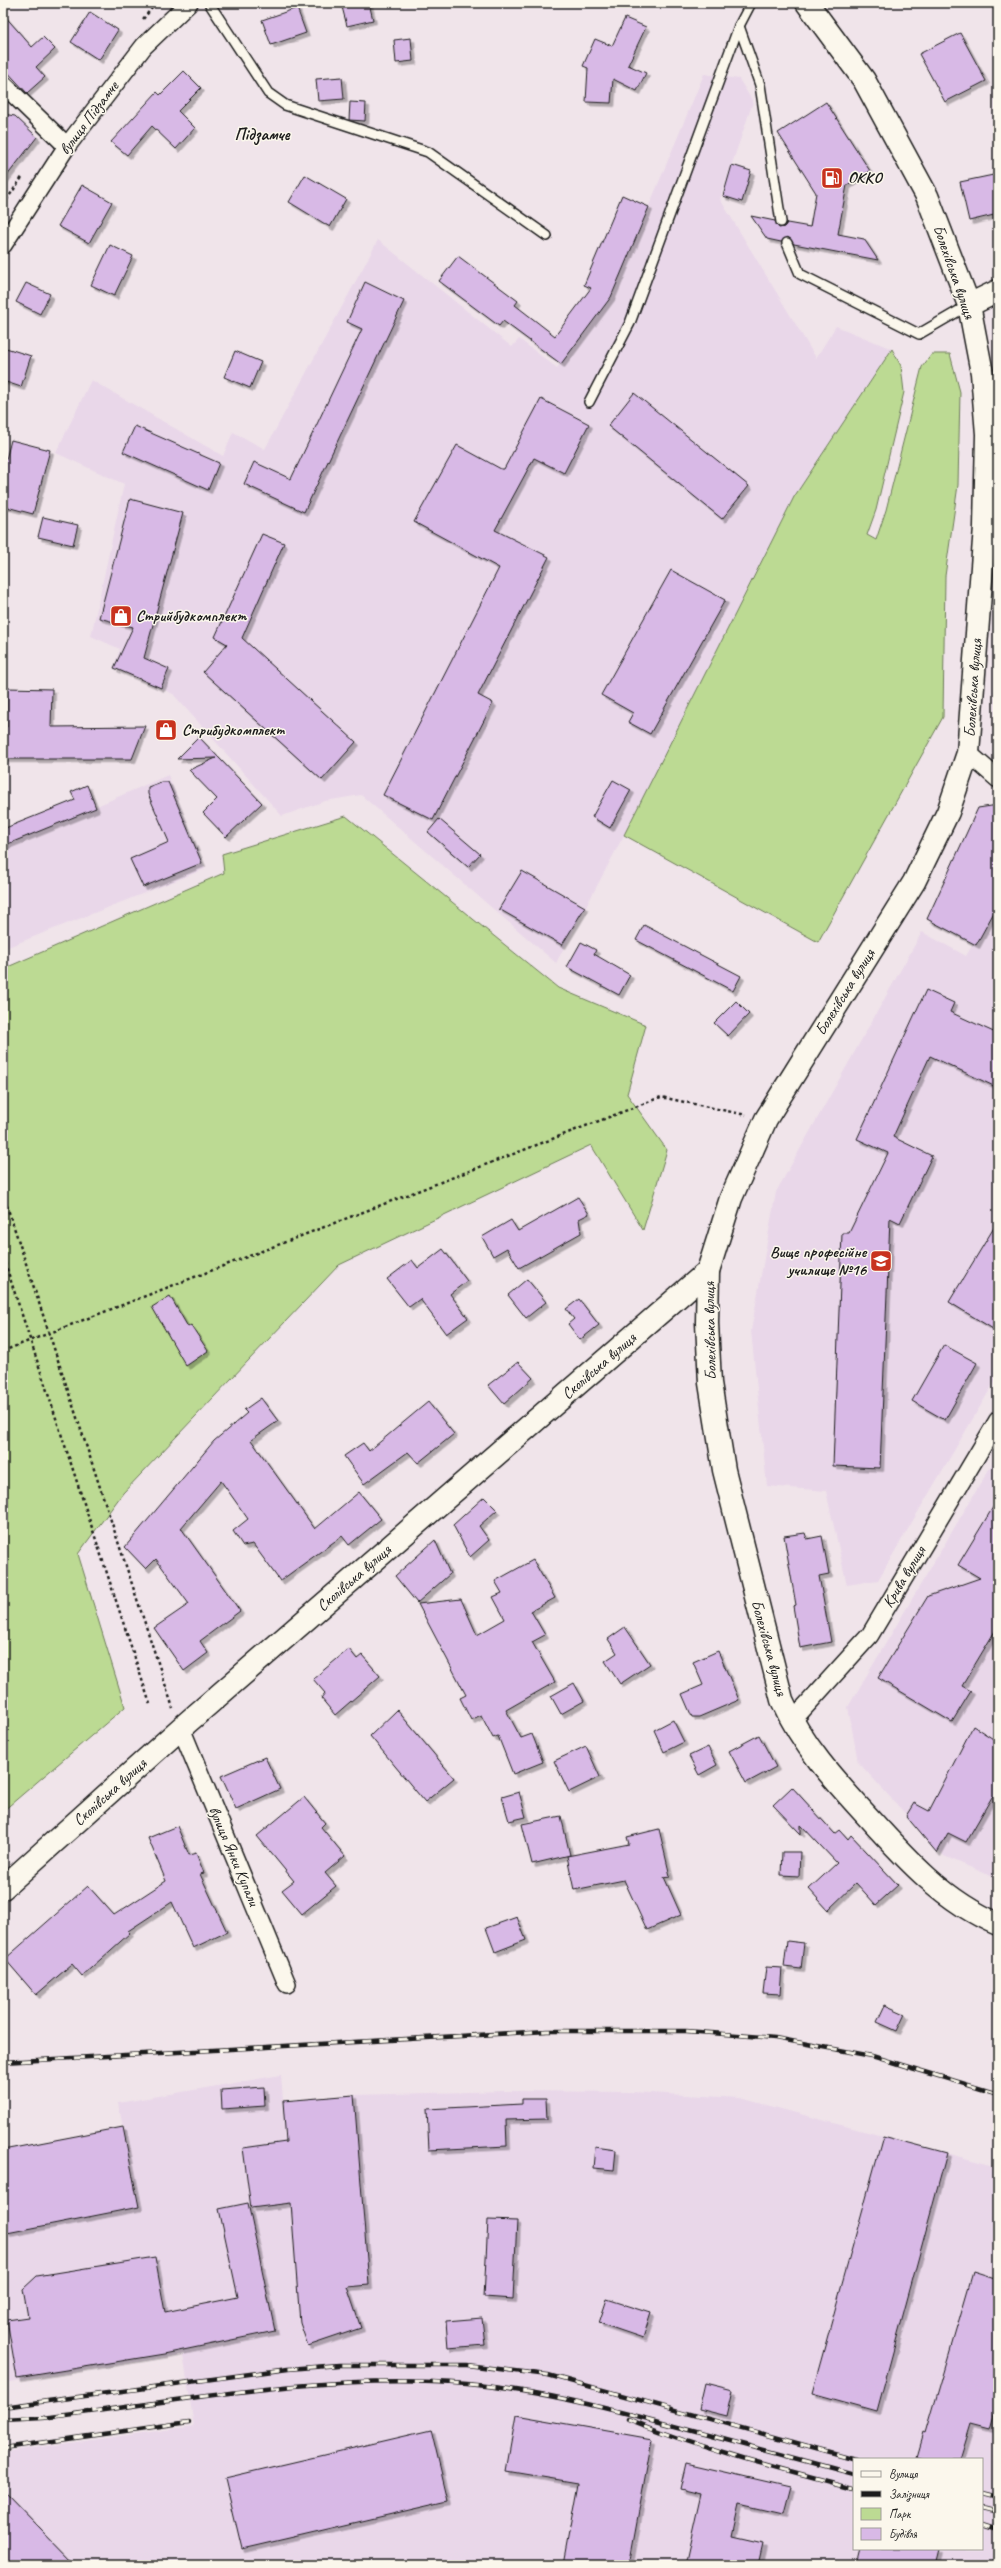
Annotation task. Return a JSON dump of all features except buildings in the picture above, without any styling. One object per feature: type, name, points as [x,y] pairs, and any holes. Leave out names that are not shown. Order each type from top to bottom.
[{"type":"main road","name":"Болехівська вулиця","points":[[807,3],[864,80],[902,145],[927,196],[969,305],[982,373],[988,434],[985,527],[968,753],[948,812],[914,882],[766,1119],[731,1198],[708,1272],[707,1323],[710,1383],[724,1470],[782,1700],[792,1721],[810,1750],[834,1780],[927,1878],[978,1916],[998,1924]]},
{"type":"main road","points":[[969,305],[998,292]]},
{"type":"main road","name":"Сколівська вулиця","points":[[3,1888],[181,1728],[708,1272]]},
{"type":"street","name":"вулиця Підзамче","points":[[3,245],[67,146],[144,46],[190,3]]},
{"type":"street","points":[[3,84],[67,146]]},
{"type":"street","points":[[968,753],[998,779]]},
{"type":"street","name":"Крива вулиця","points":[[792,1721],[870,1635],[998,1420]]},
{"type":"street","name":"вулиця Янки Купали","points":[[181,1728],[287,1984]]},
{"type":"lane","points":[[209,3],[268,93],[285,106],[428,152],[547,236]]},
{"type":"lane","points":[[589,402],[630,323],[739,26],[751,3]]},
{"type":"lane","points":[[739,26],[760,85],[781,222]]},
{"type":"lane","points":[[787,243],[800,274],[919,334],[969,305]]},
{"type":"path","points":[[3,1351],[661,1097],[766,1119]]},
{"type":"path","points":[[3,1194],[168,1695],[181,1728]]},
{"type":"path","points":[[3,1257],[150,1704]]},
{"type":"shaded area","points":[[704,74],[739,79],[753,102],[720,199],[816,358],[836,326],[892,349],[794,497],[624,835],[556,963],[361,795],[325,801],[282,816],[173,694],[114,666],[120,649],[91,636],[124,484],[56,453],[91,380],[223,456],[233,432],[265,449],[378,240],[512,347],[519,339],[557,368],[611,297]]},
{"type":"shaded area","points":[[168,775],[205,869],[3,949],[3,847]]},
{"type":"shaded area","name":"Вище професійне училище №16","points":[[998,901],[998,1376],[878,1580],[847,1585],[826,1491],[767,1486],[751,1331],[776,1192],[922,932],[966,956]]},
{"type":"shaded area","points":[[998,1454],[998,1879],[944,1856],[858,1762],[848,1707]]},
{"type":"shaded area","points":[[281,2075],[283,2101],[354,2095],[505,2091],[632,2092],[740,2098],[998,2167],[998,2565],[3,2565],[3,2452],[194,2426],[183,2354],[3,2383],[3,2150],[123,2127],[118,2103]]},
{"type":"green space","points":[[892,349],[901,366],[904,392],[876,510],[867,535],[876,540],[886,510],[922,367],[932,354],[950,354],[960,392],[958,485],[945,576],[943,717],[818,942],[624,835],[794,497]]},
{"type":"green space","points":[[346,816],[558,988],[646,1025],[627,1094],[667,1150],[643,1230],[591,1145],[339,1265],[123,1493],[78,1554],[125,1707],[3,1811],[3,969],[224,873],[222,854]]},
{"type":"railway","points":[[3,2062],[548,2031],[686,2031],[775,2038],[872,2056],[998,2094]]},
{"type":"railway","points":[[3,2407],[288,2369],[339,2365],[467,2365],[548,2375],[853,2458]]},
{"type":"railway","points":[[3,2420],[43,2418],[254,2390],[308,2385],[414,2381],[467,2384],[518,2390],[595,2406],[853,2474]]},
{"type":"railway","points":[[627,2419],[711,2449],[853,2489]]},
{"type":"railway","points":[[3,2448],[189,2422]]},
{"type":"railway","points":[[983,2494],[998,2498]]},
{"type":"railway","points":[[983,2508],[998,2512]]},
{"type":"railway","points":[[983,2523],[998,2528]]},
{"type":"place","name":"ОККО","points":[[832,178]]},
{"type":"place","name":"Стрийбудкомплект","points":[[121,616]]},
{"type":"place","name":"Стрибудкомплект","points":[[166,730]]},
{"type":"place","name":"Вище професійне училище №16","points":[[881,1261]]},
{"type":"district","name":"Підзамче","points":[[262,134]]}]
